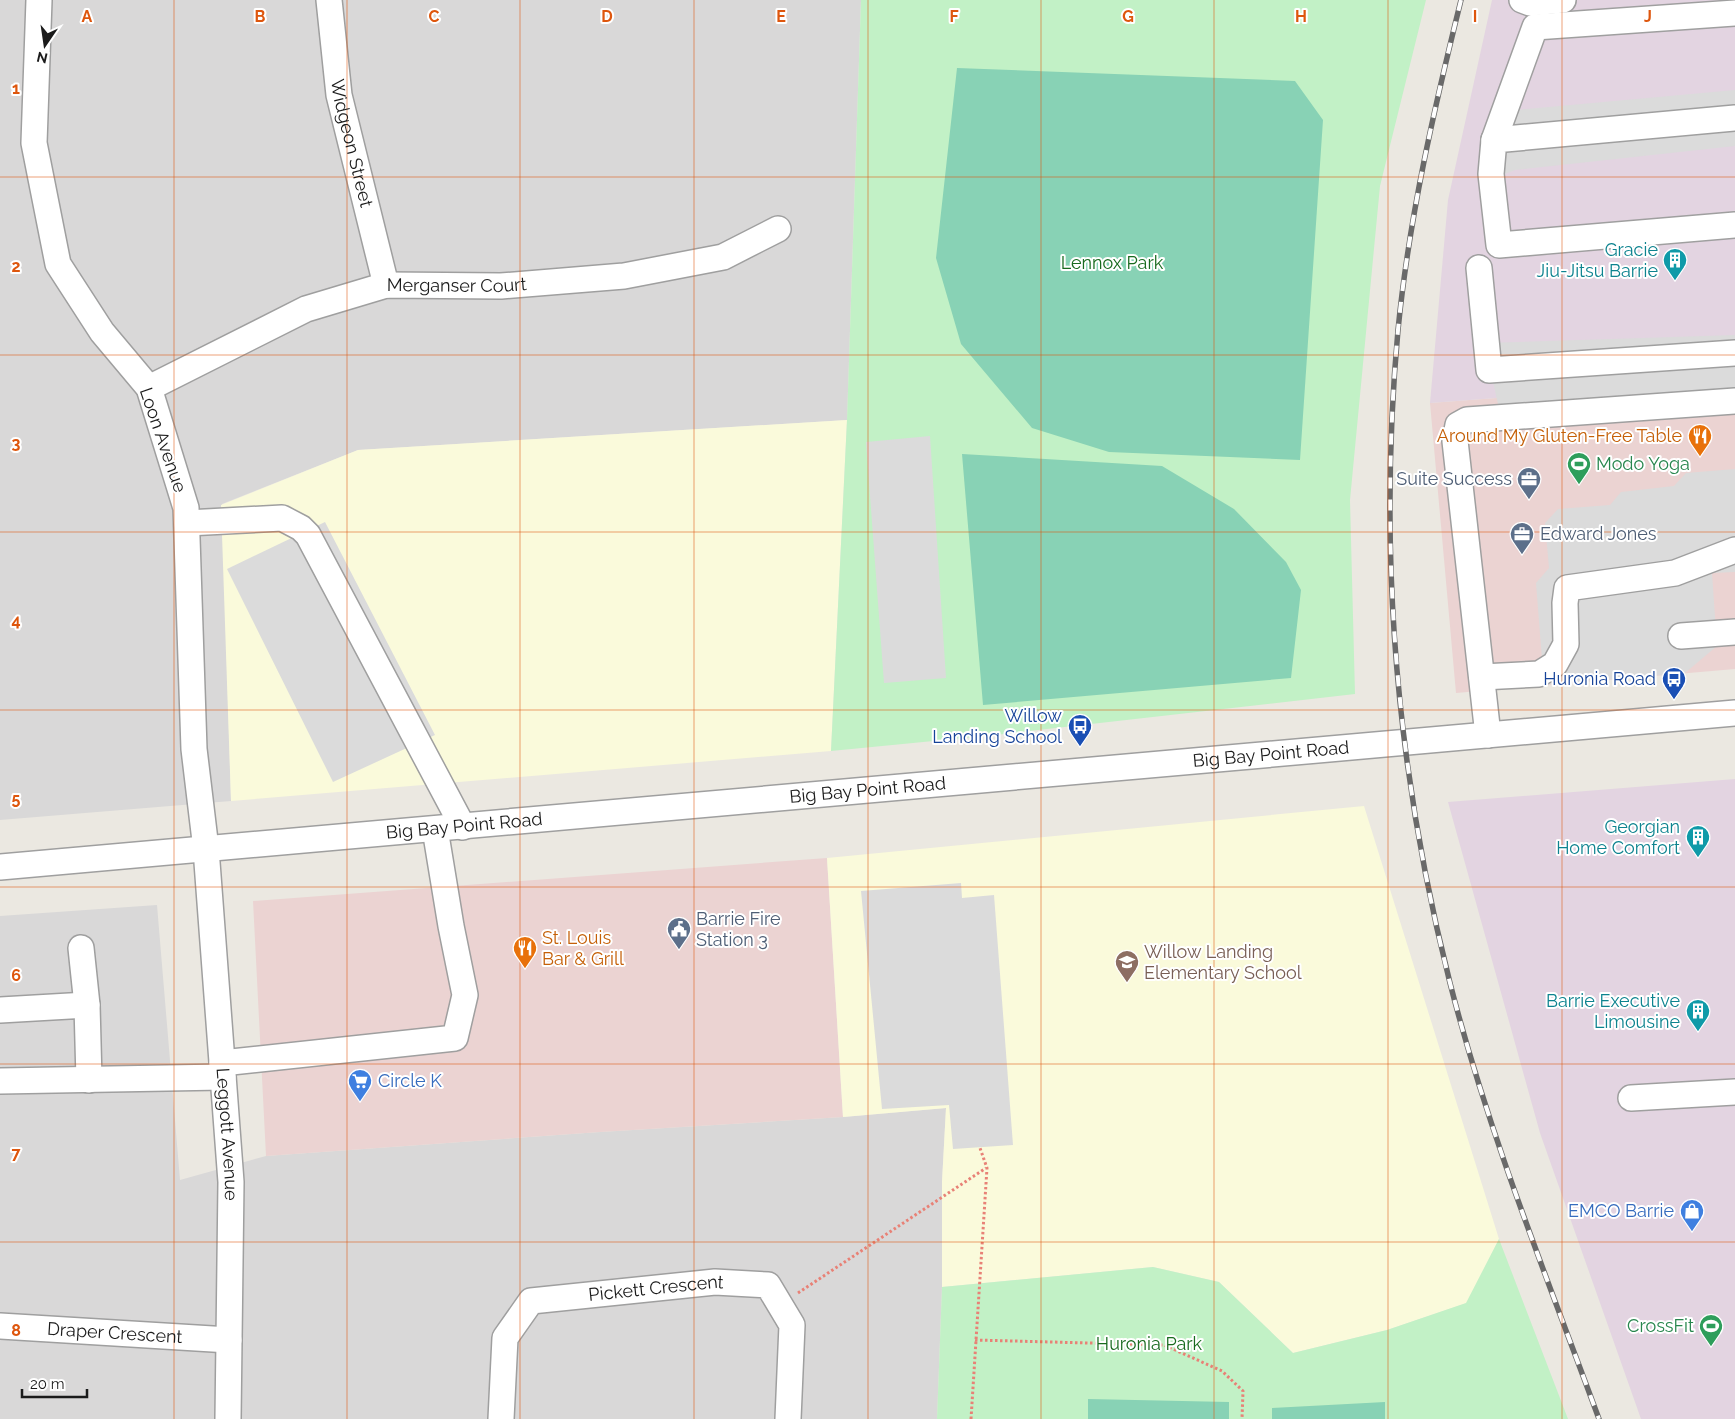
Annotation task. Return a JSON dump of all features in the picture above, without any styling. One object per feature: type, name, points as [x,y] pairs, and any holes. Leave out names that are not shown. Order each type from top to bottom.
[{"type":"street","name":"Loon Avenue","points":[[39,0],[34,144],[58,264],[102,332],[149,388],[186,508],[194,749],[206,849]]},
{"type":"street","name":"Widgeon Street","points":[[329,0],[339,95],[386,285]]},
{"type":"street","points":[[1522,0],[1530,3],[1563,0]]},
{"type":"street","points":[[1735,13],[1535,27],[1494,140],[1490,174],[1499,245],[1735,225]]},
{"type":"street","points":[[1494,140],[1735,118]]},
{"type":"street","name":"Merganser Court","points":[[149,388],[306,309],[386,285],[500,286],[624,276],[723,257],[778,229]]},
{"type":"street","points":[[1479,268],[1489,370],[1735,353]]},
{"type":"street","points":[[1488,735],[1455,441],[1458,425],[1467,420],[1735,401]]},
{"type":"street","points":[[187,523],[282,518],[292,522],[308,536],[463,827]]},
{"type":"street","points":[[1482,677],[1539,674],[1555,664],[1566,644],[1564,603],[1567,588],[1675,573],[1735,550]]},
{"type":"street","points":[[1681,636],[1735,632]]},
{"type":"street","name":"Big Bay Point Road","points":[[0,867],[1735,712]]},
{"type":"street","points":[[0,1081],[89,1080],[222,1070],[456,1038],[465,995],[450,926],[435,829]]},
{"type":"street","name":"Leggott Avenue","points":[[206,849],[231,1182],[228,1419]]},
{"type":"street","points":[[81,948],[87,1004],[89,1080]]},
{"type":"street","points":[[0,1010],[87,1004]]},
{"type":"street","points":[[1631,1098],[1735,1092]]},
{"type":"street","name":"Pickett Crescent","points":[[501,1419],[506,1338],[532,1301],[715,1282],[768,1286],[792,1325],[788,1419]]},
{"type":"street","name":"Draper Crescent","points":[[0,1326],[229,1340]]},
{"type":"path","points":[[971,1419],[987,1168],[980,1148]]},
{"type":"path","points":[[780,1305],[987,1168]]},
{"type":"path","points":[[975,1340],[1164,1345],[1222,1371],[1242,1391],[1242,1419]]},
{"type":"shaded area","points":[[0,0],[861,0],[847,420],[358,450],[222,504],[231,801],[0,820]]},
{"type":"shaded area","points":[[1492,0],[1735,0],[1735,380],[1430,403],[1448,200]]},
{"type":"shaded area","points":[[1735,90],[1735,146],[1515,170],[1485,182],[1493,112]]},
{"type":"shaded area","points":[[1735,335],[1735,411],[1501,417],[1484,343]]},
{"type":"shaded area","points":[[1735,380],[1735,669],[1456,693],[1430,403]]},
{"type":"shaded area","points":[[847,420],[831,751],[231,801],[221,505],[358,450]]},
{"type":"shaded area","points":[[930,436],[946,678],[884,683],[866,442]]},
{"type":"shaded area","points":[[1735,469],[1735,572],[1712,573],[1717,646],[1685,673],[1544,685],[1536,583],[1549,568],[1545,523],[1558,509],[1610,505],[1621,492],[1674,486],[1686,473]]},
{"type":"shaded area","points":[[325,522],[435,735],[333,782],[227,569]]},
{"type":"shaded area","points":[[1735,779],[1735,1419],[1641,1419],[1540,1133],[1448,802]]},
{"type":"shaded area","name":"Willow Landing Elementary School","points":[[1364,806],[1499,1239],[1467,1303],[1387,1330],[1293,1353],[1219,1282],[1153,1267],[942,1287],[942,1182],[946,1108],[843,1117],[827,858]]},
{"type":"shaded area","points":[[827,858],[843,1117],[266,1156],[253,901]]},
{"type":"shaded area","points":[[961,883],[962,898],[994,895],[1013,1145],[953,1149],[949,1105],[882,1109],[861,891]]},
{"type":"shaded area","points":[[157,905],[180,1180],[266,1156],[843,1117],[946,1108],[942,1182],[942,1287],[937,1419],[0,1419],[0,916]]},
{"type":"green space","name":"Lennox Park","points":[[861,0],[1426,0],[1380,186],[1350,500],[1355,694],[995,735],[831,751],[847,420]]},
{"type":"green space","points":[[957,68],[1295,81],[1323,120],[1300,460],[1109,452],[1032,428],[961,344],[936,258]]},
{"type":"green space","points":[[962,454],[1162,466],[1234,509],[1286,562],[1301,590],[1291,678],[983,705]]},
{"type":"green space","name":"Huronia Park","points":[[1499,1239],[1568,1419],[937,1419],[942,1287],[1153,1267],[1219,1282],[1293,1353],[1387,1330],[1466,1303]]},
{"type":"green space","points":[[1088,1399],[1229,1402],[1229,1419],[1088,1419]]},
{"type":"green space","points":[[1385,1402],[1385,1419],[1272,1419],[1272,1408]]},
{"type":"railway","points":[[1461,0],[1441,82],[1416,205],[1398,330],[1392,412],[1390,494],[1391,577],[1396,659],[1416,822],[1431,903],[1450,983],[1465,1039],[1500,1148],[1599,1419]]},
{"type":"place","name":"Gracie Jiu-Jitsu Barrie","points":[[1675,281]]},
{"type":"place","name":"Around My Gluten-Free Table","points":[[1700,457]]},
{"type":"place","name":"Modo Yoga","points":[[1579,485]]},
{"type":"place","name":"Suite Success","points":[[1529,500]]},
{"type":"place","name":"Edward Jones","points":[[1522,555]]},
{"type":"place","name":"Huronia Road","points":[[1674,700]]},
{"type":"place","name":"Willow Landing School","points":[[1080,747]]},
{"type":"place","name":"Georgian Home Comfort","points":[[1698,858]]},
{"type":"place","name":"Barrie Fire Station 3","points":[[679,950]]},
{"type":"place","name":"St. Louis Bar & Grill","points":[[525,969]]},
{"type":"place","name":"Willow Landing Elementary School","points":[[1127,983]]},
{"type":"place","name":"Barrie Executive Limousine","points":[[1698,1032]]},
{"type":"place","name":"Circle K","points":[[360,1102]]},
{"type":"place","name":"EMCO Barrie","points":[[1692,1232]]},
{"type":"place","name":"CrossFit","points":[[1711,1347]]}]
